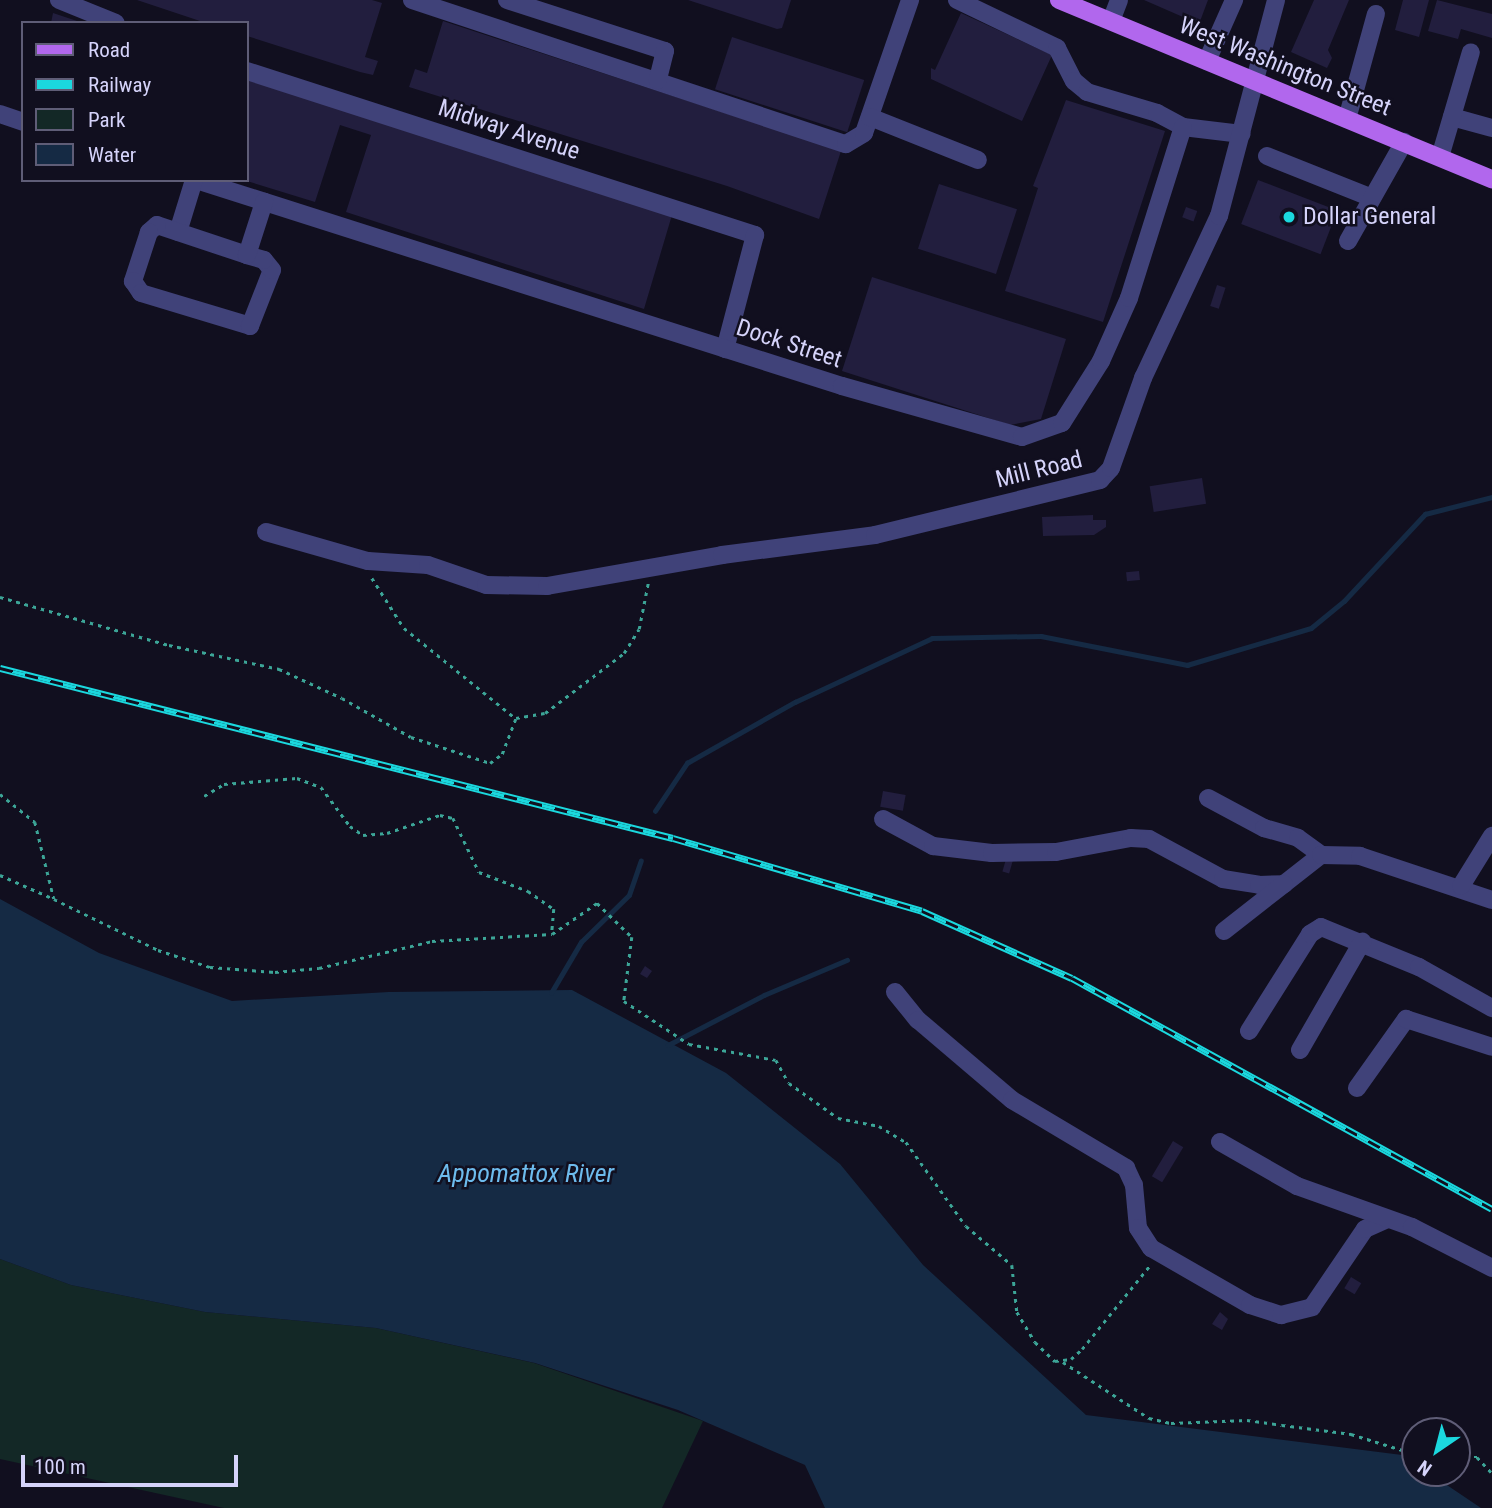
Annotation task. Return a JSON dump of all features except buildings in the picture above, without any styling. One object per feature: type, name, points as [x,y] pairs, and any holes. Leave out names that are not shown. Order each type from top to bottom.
[{"type":"main road","name":"West Washington Street","points":[[1065,1],[1492,179]]},
{"type":"street","points":[[59,0],[111,21]]},
{"type":"street","points":[[412,0],[441,4],[846,144],[861,138],[910,0]]},
{"type":"street","points":[[508,0],[665,51],[658,80]]},
{"type":"street","points":[[957,0],[1057,48],[1074,82],[1087,93],[1157,113],[1184,127],[1242,134]]},
{"type":"street","points":[[1111,21],[1119,0]]},
{"type":"street","points":[[1207,61],[1234,0]]},
{"type":"street","name":"Mill Road","points":[[650,567],[888,532],[1100,480],[1111,468],[1143,378],[1219,216],[1276,0]]},
{"type":"street","points":[[1347,119],[1376,14]]},
{"type":"street","points":[[1440,157],[1471,52]]},
{"type":"street","name":"Midway Avenue","points":[[248,71],[755,235],[725,349]]},
{"type":"street","points":[[0,114],[21,121]]},
{"type":"street","points":[[870,117],[978,160]]},
{"type":"street","points":[[1452,117],[1492,128]]},
{"type":"street","name":"Dock Street","points":[[201,182],[725,349],[1010,436],[1055,428],[1081,395],[1122,318],[1184,127]]},
{"type":"street","points":[[1348,241],[1404,142]]},
{"type":"street","points":[[1267,156],[1372,198]]},
{"type":"street","points":[[178,232],[194,182]]},
{"type":"street","points":[[247,255],[264,202]]},
{"type":"street","points":[[152,227],[178,232],[247,255],[264,260],[272,270],[255,321],[242,327],[135,288],[133,281],[152,227]]},
{"type":"street","points":[[266,532],[369,561],[428,565],[507,588],[583,581],[650,567]]},
{"type":"street","points":[[1208,798],[1264,828],[1298,838],[1321,855]]},
{"type":"street","points":[[883,819],[933,846],[981,852],[1056,852],[1131,838],[1149,839],[1223,878],[1284,884]]},
{"type":"street","points":[[1461,886],[1492,836]]},
{"type":"street","points":[[1224,931],[1321,855],[1339,853],[1390,862],[1461,886],[1492,900]]},
{"type":"street","points":[[1249,1031],[1314,931],[1328,927],[1492,1008]]},
{"type":"street","points":[[1300,1050],[1362,942]]},
{"type":"street","points":[[895,992],[918,1020],[1012,1100],[1126,1168],[1134,1185],[1138,1228],[1159,1253],[1250,1306],[1294,1315],[1321,1299],[1365,1228],[1385,1220]]},
{"type":"street","points":[[1357,1088],[1406,1019],[1492,1047]]},
{"type":"street","points":[[1220,1142],[1273,1175],[1385,1220],[1412,1227],[1492,1268]]},
{"type":"path","points":[[369,561],[379,595],[404,628],[516,719]]},
{"type":"path","points":[[516,719],[545,713],[624,653],[639,629],[650,567]]},
{"type":"path","points":[[0,597],[180,648],[279,669],[342,698],[411,737],[483,762],[497,760],[502,754],[516,719]]},
{"type":"path","points":[[204,796],[224,784],[297,778],[321,787],[350,826],[363,835],[387,833],[440,815],[453,818],[479,872],[528,891],[554,909],[552,934]]},
{"type":"path","points":[[0,794],[35,822],[54,899]]},
{"type":"path","points":[[0,875],[177,957],[241,971],[319,968],[432,941],[552,934],[597,903],[625,926],[632,937],[624,1001],[689,1044],[776,1060],[789,1083],[838,1118],[879,1126],[906,1142],[966,1226],[1012,1265],[1017,1312],[1035,1342],[1055,1361],[1063,1362],[1149,1418],[1171,1423],[1247,1420],[1282,1424],[1351,1434],[1401,1450]]},
{"type":"path","points":[[1063,1362],[1082,1349],[1124,1301],[1159,1253]]},
{"type":"path","points":[[1471,1457],[1477,1457],[1492,1473]]},
{"type":"green space","points":[[0,1259],[71,1285],[205,1312],[376,1328],[534,1363],[703,1421],[662,1508],[224,1508],[0,1459]]},
{"type":"water","name":"Appomattox River","points":[[0,899],[99,953],[232,1001],[389,992],[572,990],[726,1073],[840,1164],[923,1265],[1086,1415],[1401,1455],[1401,1487],[1450,1487],[1481,1508],[825,1508],[805,1465],[678,1410],[535,1363],[376,1328],[205,1312],[71,1285],[0,1259]]},
{"type":"waterway","points":[[655,811],[687,763],[795,702],[932,638],[1041,636],[1187,665],[1311,628],[1344,601],[1425,514],[1492,497]]},
{"type":"waterway","points":[[551,993],[581,942],[629,895],[641,861]]},
{"type":"waterway","points":[[668,1045],[764,995],[847,960]]},
{"type":"railway","points":[[0,668],[673,838],[922,911],[1072,978],[1492,1209]]},
{"type":"place","name":"Dollar General","points":[[1289,217]]}]
